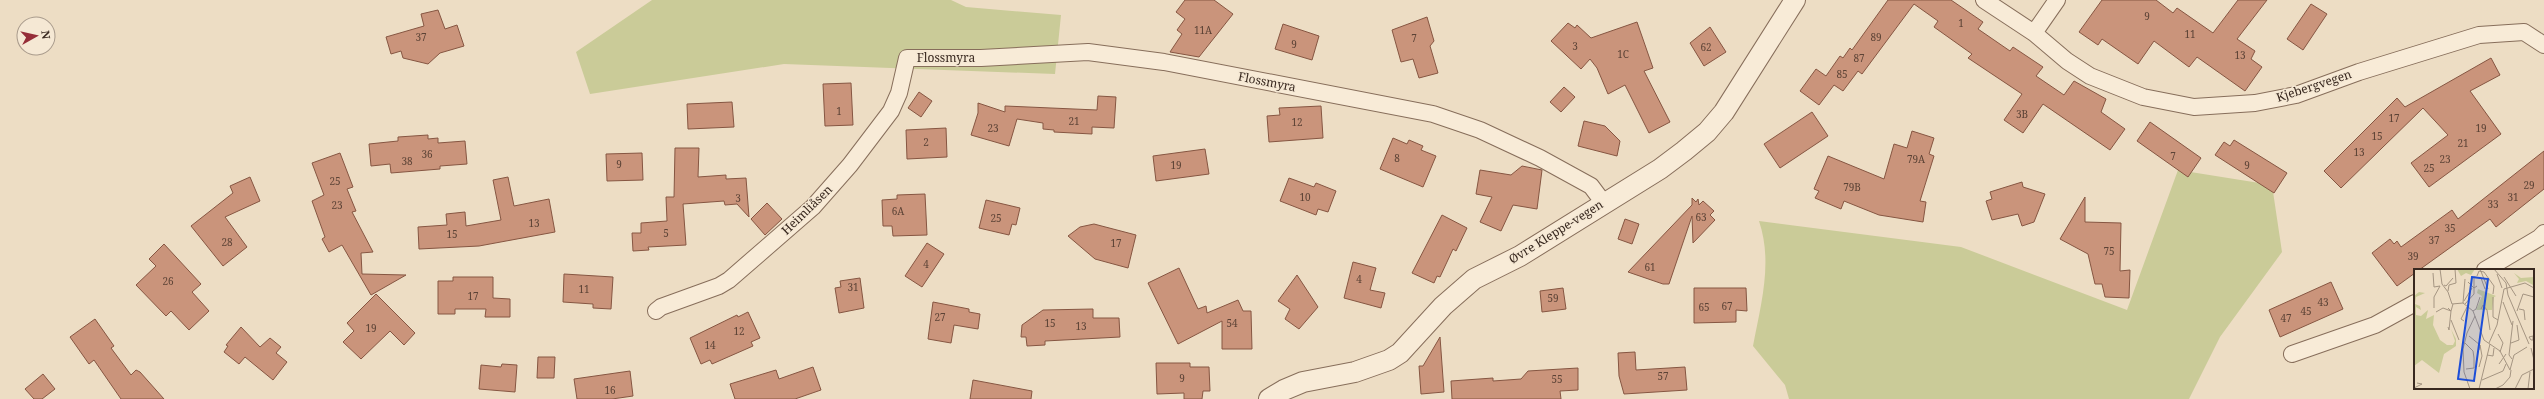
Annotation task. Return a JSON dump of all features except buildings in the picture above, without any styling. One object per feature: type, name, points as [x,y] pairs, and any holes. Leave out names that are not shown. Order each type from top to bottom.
[{"type":"street","name":"Øvre Kleppe-vegen","points":[[1269,399],[1284,390],[1303,382],[1356,372],[1389,360],[1400,353],[1443,306],[1474,279],[1520,256],[1603,202],[1660,169],[1707,132],[1737,94],[1796,0]]},
{"type":"street","name":"Kjebergvegen","points":[[1984,0],[2034,33],[2066,61],[2090,76],[2143,97],[2194,107],[2255,103],[2296,95],[2359,72],[2479,35],[2524,32],[2544,45]]},
{"type":"street","points":[[2034,33],[2057,0]]},
{"type":"street","name":"Flossmyra","points":[[907,58],[981,58],[1088,52],[1164,62],[1433,114],[1480,130],[1540,158],[1591,186],[1603,202]]},
{"type":"street","name":"Heimliåsen","points":[[656,311],[662,307],[719,286],[729,280],[813,207],[850,165],[890,110],[899,93],[907,58]]},
{"type":"street","points":[[2487,269],[2539,238],[2544,233]]},
{"type":"street","points":[[2292,354],[2374,325],[2414,304]]},
{"type":"green space","points":[[652,0],[951,0],[966,7],[1061,15],[1055,74],[784,64],[590,94],[576,52]]},
{"type":"green space","points":[[2178,170],[2272,185],[2282,252],[2220,337],[2189,399],[1789,399],[1785,385],[1753,346],[1762,299],[1765,267],[1763,236],[1759,221],[1961,247],[2127,310]]}]
